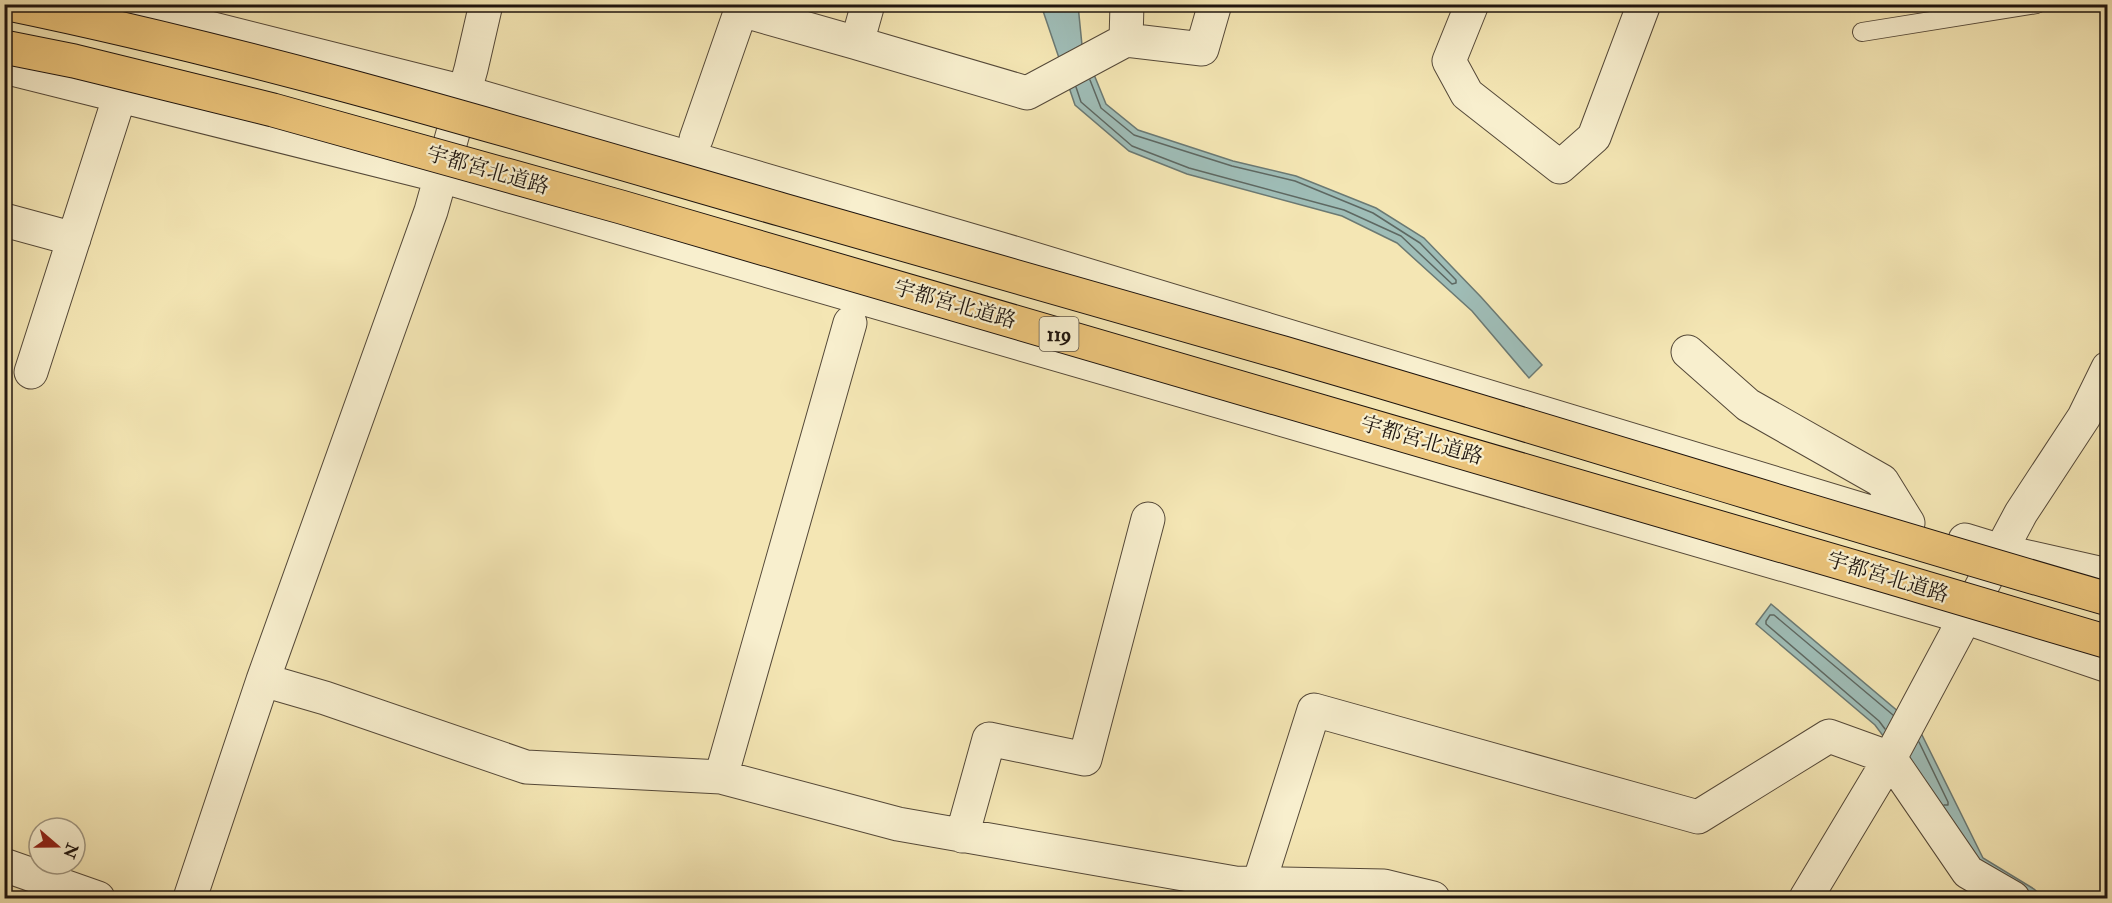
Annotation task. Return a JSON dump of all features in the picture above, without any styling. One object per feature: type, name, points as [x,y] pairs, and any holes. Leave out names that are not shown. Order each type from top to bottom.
[{"type":"highway","name":"宇都宮北道路","points":[[9,4],[289,70],[643,170],[1372,379],[1900,539],[2108,599]]},
{"type":"highway","name":"宇都宮北道路","points":[[4,47],[273,110],[610,204],[2108,642]]},
{"type":"street","points":[[190,898],[263,680],[427,222],[486,4]]},
{"type":"street","points":[[857,44],[868,4]]},
{"type":"street","points":[[1126,40],[1127,4]]},
{"type":"street","points":[[696,139],[741,10],[1027,93],[1126,40],[1202,49],[1215,4]]},
{"type":"street","points":[[1472,4],[1449,61],[1467,94],[1560,167],[1594,137],[1644,4]]},
{"type":"street","points":[[114,5],[464,92],[1001,249],[2001,551],[2108,574]]},
{"type":"street","points":[[4,67],[441,176],[1964,617],[2108,666]]},
{"type":"street","points":[[31,372],[120,96]]},
{"type":"street","points":[[4,220],[74,239]]},
{"type":"street","points":[[721,777],[850,323]]},
{"type":"street","points":[[1688,352],[1748,405],[1882,481],[1908,523]]},
{"type":"street","points":[[1806,898],[1890,758],[2021,513],[2084,417],[2108,368]]},
{"type":"street","points":[[963,836],[989,739],[1085,759],[1148,519]]},
{"type":"street","points":[[263,680],[325,698],[526,767],[721,777],[897,824],[1235,883],[1384,886],[1433,898]]},
{"type":"street","points":[[1258,884],[1314,710],[1698,817],[1829,736],[1890,758],[1968,872],[2013,898]]},
{"type":"street","points":[[4,865],[98,898]]},
{"type":"lane","points":[[1862,32],[2037,4]]},
{"type":"water","points":[[1041,5],[1078,5],[1082,45],[1106,104],[1138,130],[1233,161],[1296,176],[1376,208],[1424,238],[1542,365],[1529,378],[1472,311],[1397,243],[1342,216],[1187,174],[1129,151],[1075,105]]},
{"type":"water","points":[[1771,604],[1919,729],[1983,858],[2034,889],[2044,898],[2034,898],[1981,867],[1875,725],[1756,624]]}]
